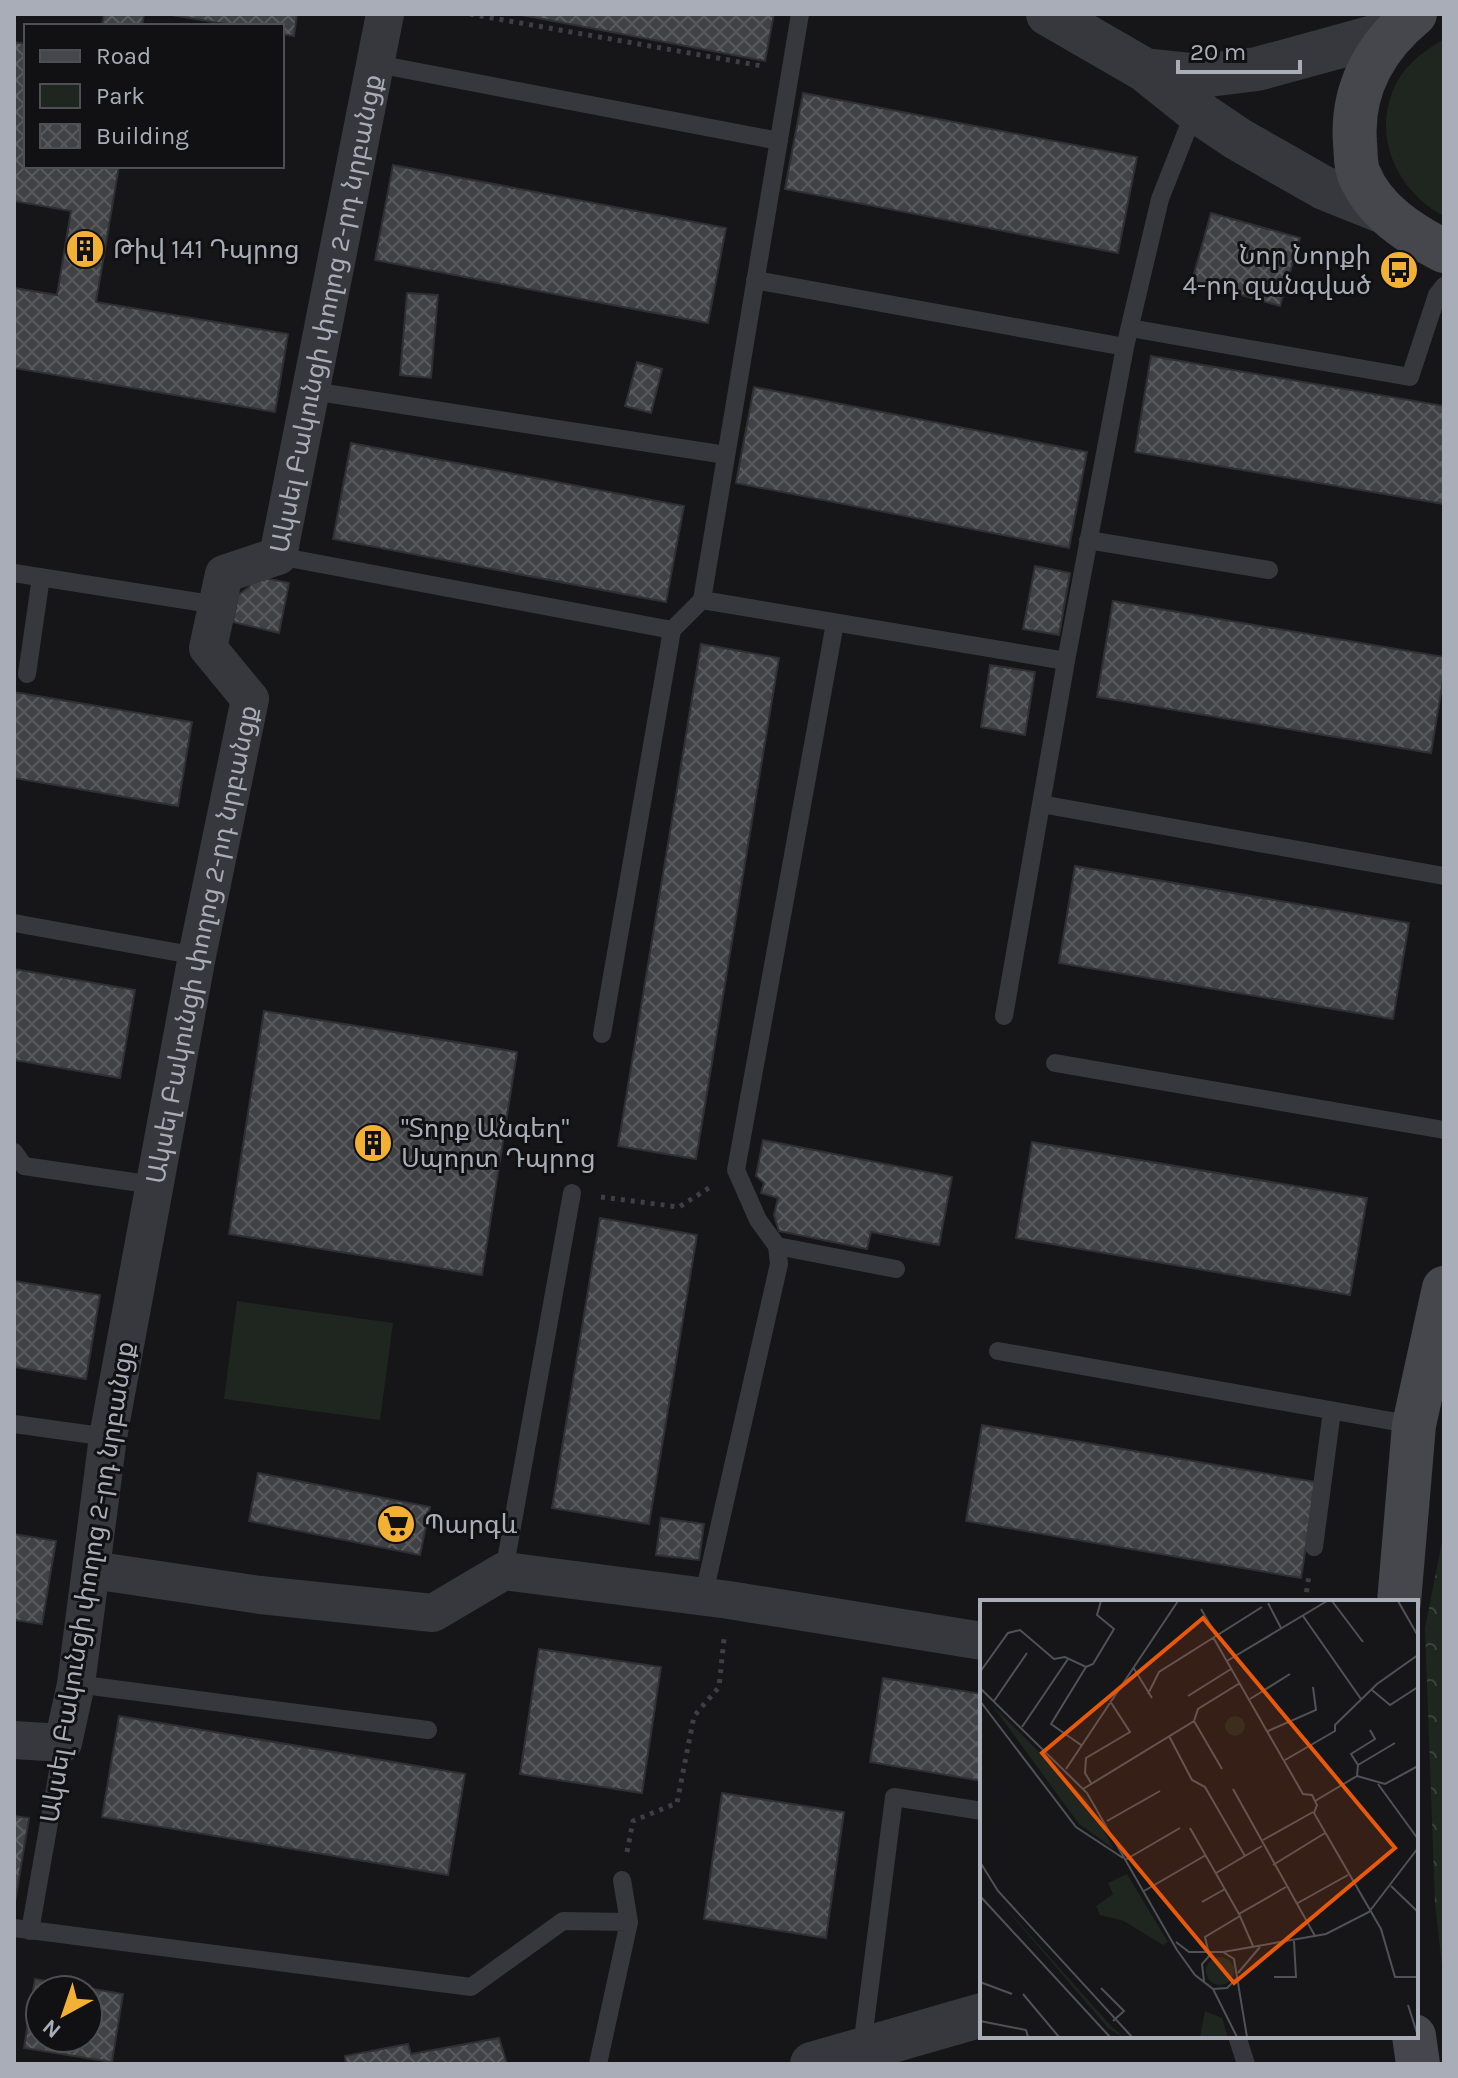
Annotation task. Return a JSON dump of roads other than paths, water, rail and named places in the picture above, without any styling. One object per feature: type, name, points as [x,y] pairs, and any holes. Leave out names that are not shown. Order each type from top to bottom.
[{"type":"main road","points":[[1404,23],[1375,56],[1360,88],[1353,123],[1358,172],[1384,212],[1416,237],[1444,251]]},
{"type":"main road","points":[[1399,1600],[1414,1425],[1444,1288]]},
{"type":"main road","points":[[1414,2038],[1418,2064]]},
{"type":"street","name":"Ակսել Բակունցի փողոց 2-րդ նրբանցք","points":[[63,1743],[76,1684],[108,1437],[197,956],[250,699],[208,648],[224,574],[278,556],[385,14]]},
{"type":"street","points":[[1048,14],[1145,70],[1238,139],[1324,188],[1384,212]]},
{"type":"street","points":[[1145,70],[1201,76],[1257,69],[1404,23]]},
{"type":"street","points":[[92,1570],[260,1595],[433,1613],[504,1571],[716,1599],[980,1641]]},
{"type":"street","points":[[14,1740],[63,1743]]},
{"type":"street","points":[[812,2064],[980,2016]]},
{"type":"lane","points":[[602,1034],[672,630],[702,600],[800,14]]},
{"type":"lane","points":[[377,64],[779,141]]},
{"type":"lane","points":[[1004,1016],[1125,347],[1160,199],[1195,110]]},
{"type":"lane","points":[[755,280],[1125,347]]},
{"type":"lane","points":[[1130,328],[1410,377],[1437,295],[1444,286]]},
{"type":"lane","points":[[312,391],[726,455]]},
{"type":"lane","points":[[1088,540],[1269,570]]},
{"type":"lane","points":[[278,556],[672,630]]},
{"type":"lane","points":[[14,573],[217,605]]},
{"type":"lane","points":[[27,674],[41,577]]},
{"type":"lane","points":[[702,600],[1066,661]]},
{"type":"lane","points":[[716,1599],[779,1264],[777,1246],[758,1220],[736,1170],[835,623]]},
{"type":"lane","points":[[1041,804],[1444,876]]},
{"type":"lane","points":[[14,923],[197,956]]},
{"type":"lane","points":[[1055,1063],[1444,1130]]},
{"type":"lane","points":[[17,1164],[154,1185]]},
{"type":"lane","points":[[504,1571],[572,1193]]},
{"type":"lane","points":[[777,1246],[896,1269]]},
{"type":"lane","points":[[998,1351],[1414,1425]]},
{"type":"lane","points":[[1314,1547],[1332,1411]]},
{"type":"lane","points":[[14,1424],[108,1437]]},
{"type":"lane","points":[[76,1684],[428,1730]]},
{"type":"lane","name":"Ակսել Բակունցի փողոց 2-րդ նրբանցք","points":[[22,1930],[63,1743]]},
{"type":"lane","points":[[861,2050],[894,1797],[980,1811]]},
{"type":"lane","points":[[598,2064],[629,1922],[622,1880]]},
{"type":"lane","points":[[22,1930],[471,1987],[563,1921],[629,1922]]},
{"type":"lane","points":[[1238,2038],[1246,2064]]},
{"type":"place","name":"Թիվ 141 Դպրոց","points":[[85,249]]},
{"type":"place","name":"Նոր Նորքի 4-րդ զանգված","points":[[1399,270]]},
{"type":"place","name":"\"Տորք Անգեղ\" Սպորտ Դպրոց","points":[[373,1143]]},
{"type":"place","name":"Պարգև","points":[[396,1524]]}]
